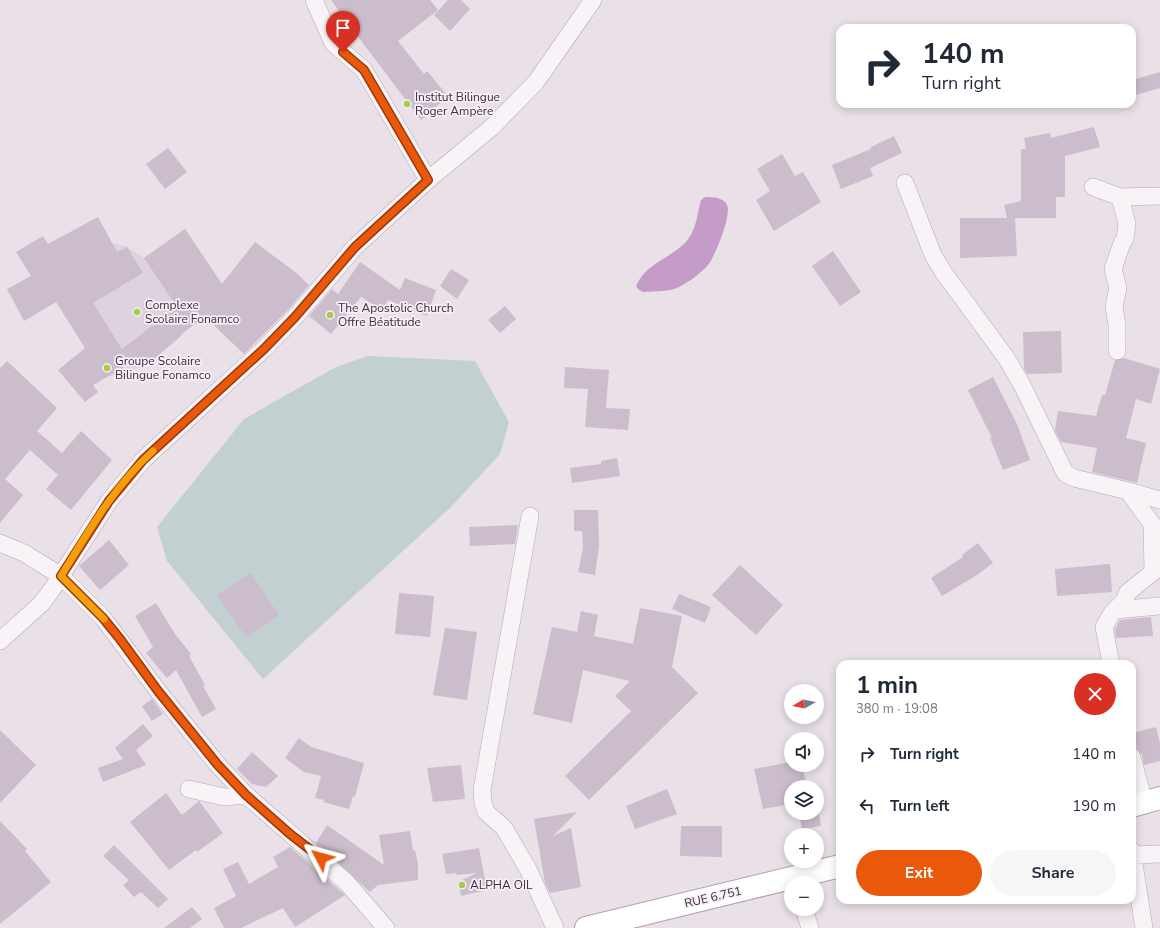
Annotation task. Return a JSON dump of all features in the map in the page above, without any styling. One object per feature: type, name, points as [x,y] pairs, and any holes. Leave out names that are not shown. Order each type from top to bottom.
[{"type":"main road","name":"RUE 6.751","points":[[808,876],[836,867]]},
{"type":"main road","name":"RUE 6.751","points":[[586,928],[784,883]]},
{"type":"street","points":[[314,0],[333,43],[364,70],[428,180]]},
{"type":"street","points":[[0,641],[41,604],[61,576],[109,501],[143,460],[264,349],[295,317],[355,247],[428,180],[492,127],[536,82],[593,0]]},
{"type":"street","points":[[905,183],[933,254],[944,273],[1007,359],[1022,385],[1066,473],[1074,478],[1160,500]]},
{"type":"street","points":[[1093,187],[1120,197],[1160,196]]},
{"type":"street","points":[[1117,351],[1117,326],[1114,306],[1118,288],[1113,269],[1126,234],[1127,224],[1120,197]]},
{"type":"street","points":[[1110,660],[1104,630],[1112,613],[1125,600],[1127,593],[1153,572],[1156,527],[1128,491]]},
{"type":"street","points":[[530,516],[482,790],[483,803],[486,812],[504,828],[528,869],[555,928]]},
{"type":"street","points":[[0,543],[24,553],[61,576],[103,618],[158,691],[217,764],[246,795],[347,883],[386,928]]},
{"type":"street","points":[[1115,610],[1160,606]]},
{"type":"street","points":[[1136,771],[1145,802]]},
{"type":"street","points":[[189,789],[224,797],[246,795]]},
{"type":"street","points":[[1136,853],[1160,854]]},
{"type":"street","points":[[1136,878],[1144,928]]},
{"type":"street","points":[[806,916],[810,928]]},
{"type":"shaded area","points":[[705,197],[714,197],[723,200],[727,205],[728,210],[722,235],[715,254],[708,265],[687,283],[676,289],[643,292],[638,289],[636,286],[640,278],[646,272],[689,239],[696,223],[701,200]]},
{"type":"shaded area","name":"Complexe Scolaire Fonamco","points":[[185,229],[231,297],[191,327],[147,365],[104,378],[81,234],[127,247],[144,258]]},
{"type":"shaded area","points":[[368,356],[475,361],[509,422],[500,454],[451,507],[263,679],[167,561],[157,527],[244,419],[336,367]]},
{"type":"building","points":[[331,0],[430,0],[438,10],[398,41],[424,74],[427,71],[448,96],[421,120],[353,30],[343,38],[341,37],[335,23],[343,16]]},
{"type":"building","points":[[448,0],[461,0],[470,9],[450,31],[434,15]]},
{"type":"building","points":[[1160,72],[1160,88],[1136,95],[1136,79]]},
{"type":"building","points":[[1094,127],[1100,147],[1065,156],[1065,197],[1056,197],[1056,218],[1007,218],[1004,205],[1021,201],[1021,149],[1026,149],[1024,138],[1050,133],[1051,138]]},
{"type":"building","points":[[894,136],[902,153],[870,168],[873,176],[841,189],[832,165],[871,149],[871,147]]},
{"type":"building","points":[[168,148],[187,172],[165,189],[146,164]]},
{"type":"building","points":[[782,154],[795,176],[803,172],[821,202],[774,231],[756,200],[770,191],[757,169]]},
{"type":"building","points":[[98,217],[117,252],[127,247],[143,273],[93,303],[122,349],[177,307],[144,258],[185,229],[222,284],[255,242],[295,272],[309,285],[288,310],[244,354],[205,317],[181,334],[182,335],[147,365],[141,357],[93,385],[98,392],[85,402],[58,370],[85,348],[56,302],[24,321],[7,289],[31,276],[16,252],[43,236],[48,244]]},
{"type":"building","points":[[960,218],[1015,218],[1017,256],[960,258]]},
{"type":"building","points":[[833,251],[861,292],[840,306],[812,266]]},
{"type":"building","points":[[360,262],[400,290],[405,278],[436,290],[427,316],[388,300],[382,310],[361,297],[331,334],[309,316],[332,289],[338,294]]},
{"type":"building","points":[[451,269],[469,280],[457,299],[440,286]]},
{"type":"building","points":[[505,306],[516,319],[500,333],[488,320]]},
{"type":"building","points":[[1061,331],[1062,373],[1027,374],[1024,369],[1023,332]]},
{"type":"building","points":[[1124,358],[1160,369],[1151,404],[1136,399],[1126,438],[1146,443],[1137,483],[1092,472],[1097,448],[1061,442],[1055,431],[1058,411],[1096,416],[1102,395],[1105,395],[1115,360]]},
{"type":"building","points":[[7,361],[57,408],[37,431],[62,453],[81,431],[112,460],[71,510],[46,489],[58,475],[30,450],[5,479],[23,495],[0,523],[0,368]]},
{"type":"building","points":[[565,367],[609,370],[606,408],[630,409],[628,430],[585,427],[588,389],[564,388]]},
{"type":"building","points":[[993,377],[1017,424],[1030,460],[1003,470],[990,438],[992,438],[968,390]]},
{"type":"building","points":[[617,458],[620,476],[572,483],[570,468],[601,464],[601,461]]},
{"type":"building","points":[[574,510],[598,510],[599,546],[595,575],[578,572],[583,548],[582,531],[574,531]]},
{"type":"building","points":[[518,525],[515,544],[470,546],[469,527]]},
{"type":"building","points":[[109,540],[129,565],[100,590],[79,566]]},
{"type":"building","points":[[978,543],[993,563],[977,575],[942,596],[931,578],[963,557],[962,555]]},
{"type":"building","points":[[1110,564],[1112,592],[1057,596],[1055,569]]},
{"type":"building","points":[[740,565],[783,605],[756,635],[712,595]]},
{"type":"building","points":[[251,573],[279,615],[246,637],[217,595]]},
{"type":"building","points":[[399,593],[434,596],[430,637],[395,634]]},
{"type":"building","points":[[679,594],[711,607],[705,623],[672,609]]},
{"type":"building","points":[[156,603],[175,634],[191,654],[189,656],[216,709],[202,717],[176,670],[167,678],[146,653],[153,647],[135,616]]},
{"type":"building","points":[[640,608],[682,616],[672,667],[698,693],[589,800],[565,776],[631,711],[615,696],[630,681],[583,670],[572,723],[533,714],[552,627],[577,632],[581,611],[598,615],[594,636],[633,644]]},
{"type":"building","points":[[1151,617],[1153,636],[1116,638],[1115,629],[1120,620]]},
{"type":"building","points":[[445,628],[477,632],[467,700],[433,695]]},
{"type":"building","points":[[152,699],[163,714],[152,721],[142,706]]},
{"type":"building","points":[[143,724],[153,736],[136,750],[146,765],[103,782],[98,768],[123,759],[115,748]]},
{"type":"building","points":[[1156,727],[1160,743],[1160,761],[1144,765],[1142,754],[1136,748],[1136,732]]},
{"type":"building","points":[[0,730],[36,765],[0,803]]},
{"type":"building","points":[[299,738],[311,747],[364,763],[355,797],[353,796],[349,809],[323,802],[324,800],[315,798],[321,776],[304,772],[285,758]]},
{"type":"building","points":[[252,752],[278,776],[266,787],[252,784],[237,769]]},
{"type":"building","points":[[784,763],[784,772],[804,772],[805,780],[784,780],[784,805],[763,809],[754,769]]},
{"type":"building","points":[[461,765],[465,799],[433,802],[427,768]]},
{"type":"building","points":[[667,789],[677,814],[635,829],[626,806]]},
{"type":"building","points":[[166,793],[182,815],[199,801],[223,833],[197,852],[196,850],[169,870],[130,822]]},
{"type":"building","points":[[577,812],[553,836],[571,828],[581,887],[550,893],[545,883],[534,819]]},
{"type":"building","points":[[800,820],[820,820],[821,826],[802,828]]},
{"type":"building","points":[[0,821],[27,849],[25,851],[51,882],[0,924]]},
{"type":"building","points":[[327,825],[384,865],[379,835],[410,831],[413,851],[415,850],[418,864],[418,880],[378,885],[370,892],[316,843]]},
{"type":"building","points":[[681,826],[722,826],[722,857],[680,856]]},
{"type":"building","points":[[114,845],[168,899],[158,908],[141,892],[134,897],[123,885],[129,880],[103,856]]},
{"type":"building","points":[[290,847],[345,895],[295,927],[283,908],[241,928],[224,928],[214,908],[236,896],[223,869],[238,862],[249,884],[278,867],[273,857]]},
{"type":"building","points":[[479,848],[487,890],[461,896],[458,882],[477,873],[457,875],[456,873],[446,874],[442,854]]},
{"type":"building","points":[[192,907],[202,919],[190,928],[164,928]]},
{"type":"slow traffic","points":[[104,619],[61,576],[109,501],[126,479],[153,451]]},
{"type":"place","name":"Institut Bilingue Roger Ampère","points":[[407,104]]},
{"type":"place","name":"Complexe Scolaire Fonamco","points":[[137,312]]},
{"type":"place","name":"The Apostolic Church Offre Béatitude","points":[[330,315]]},
{"type":"place","name":"Groupe Scolaire Bilingue Fonamco","points":[[107,368]]},
{"type":"place","name":"ALPHA OIL","points":[[462,885]]},
{"type":"route","points":[[321,858],[290,834],[246,795],[217,764],[158,691],[103,618],[61,576],[109,501],[143,460],[264,349],[295,317],[355,247],[379,223],[428,180],[364,70],[343,52]]}]
